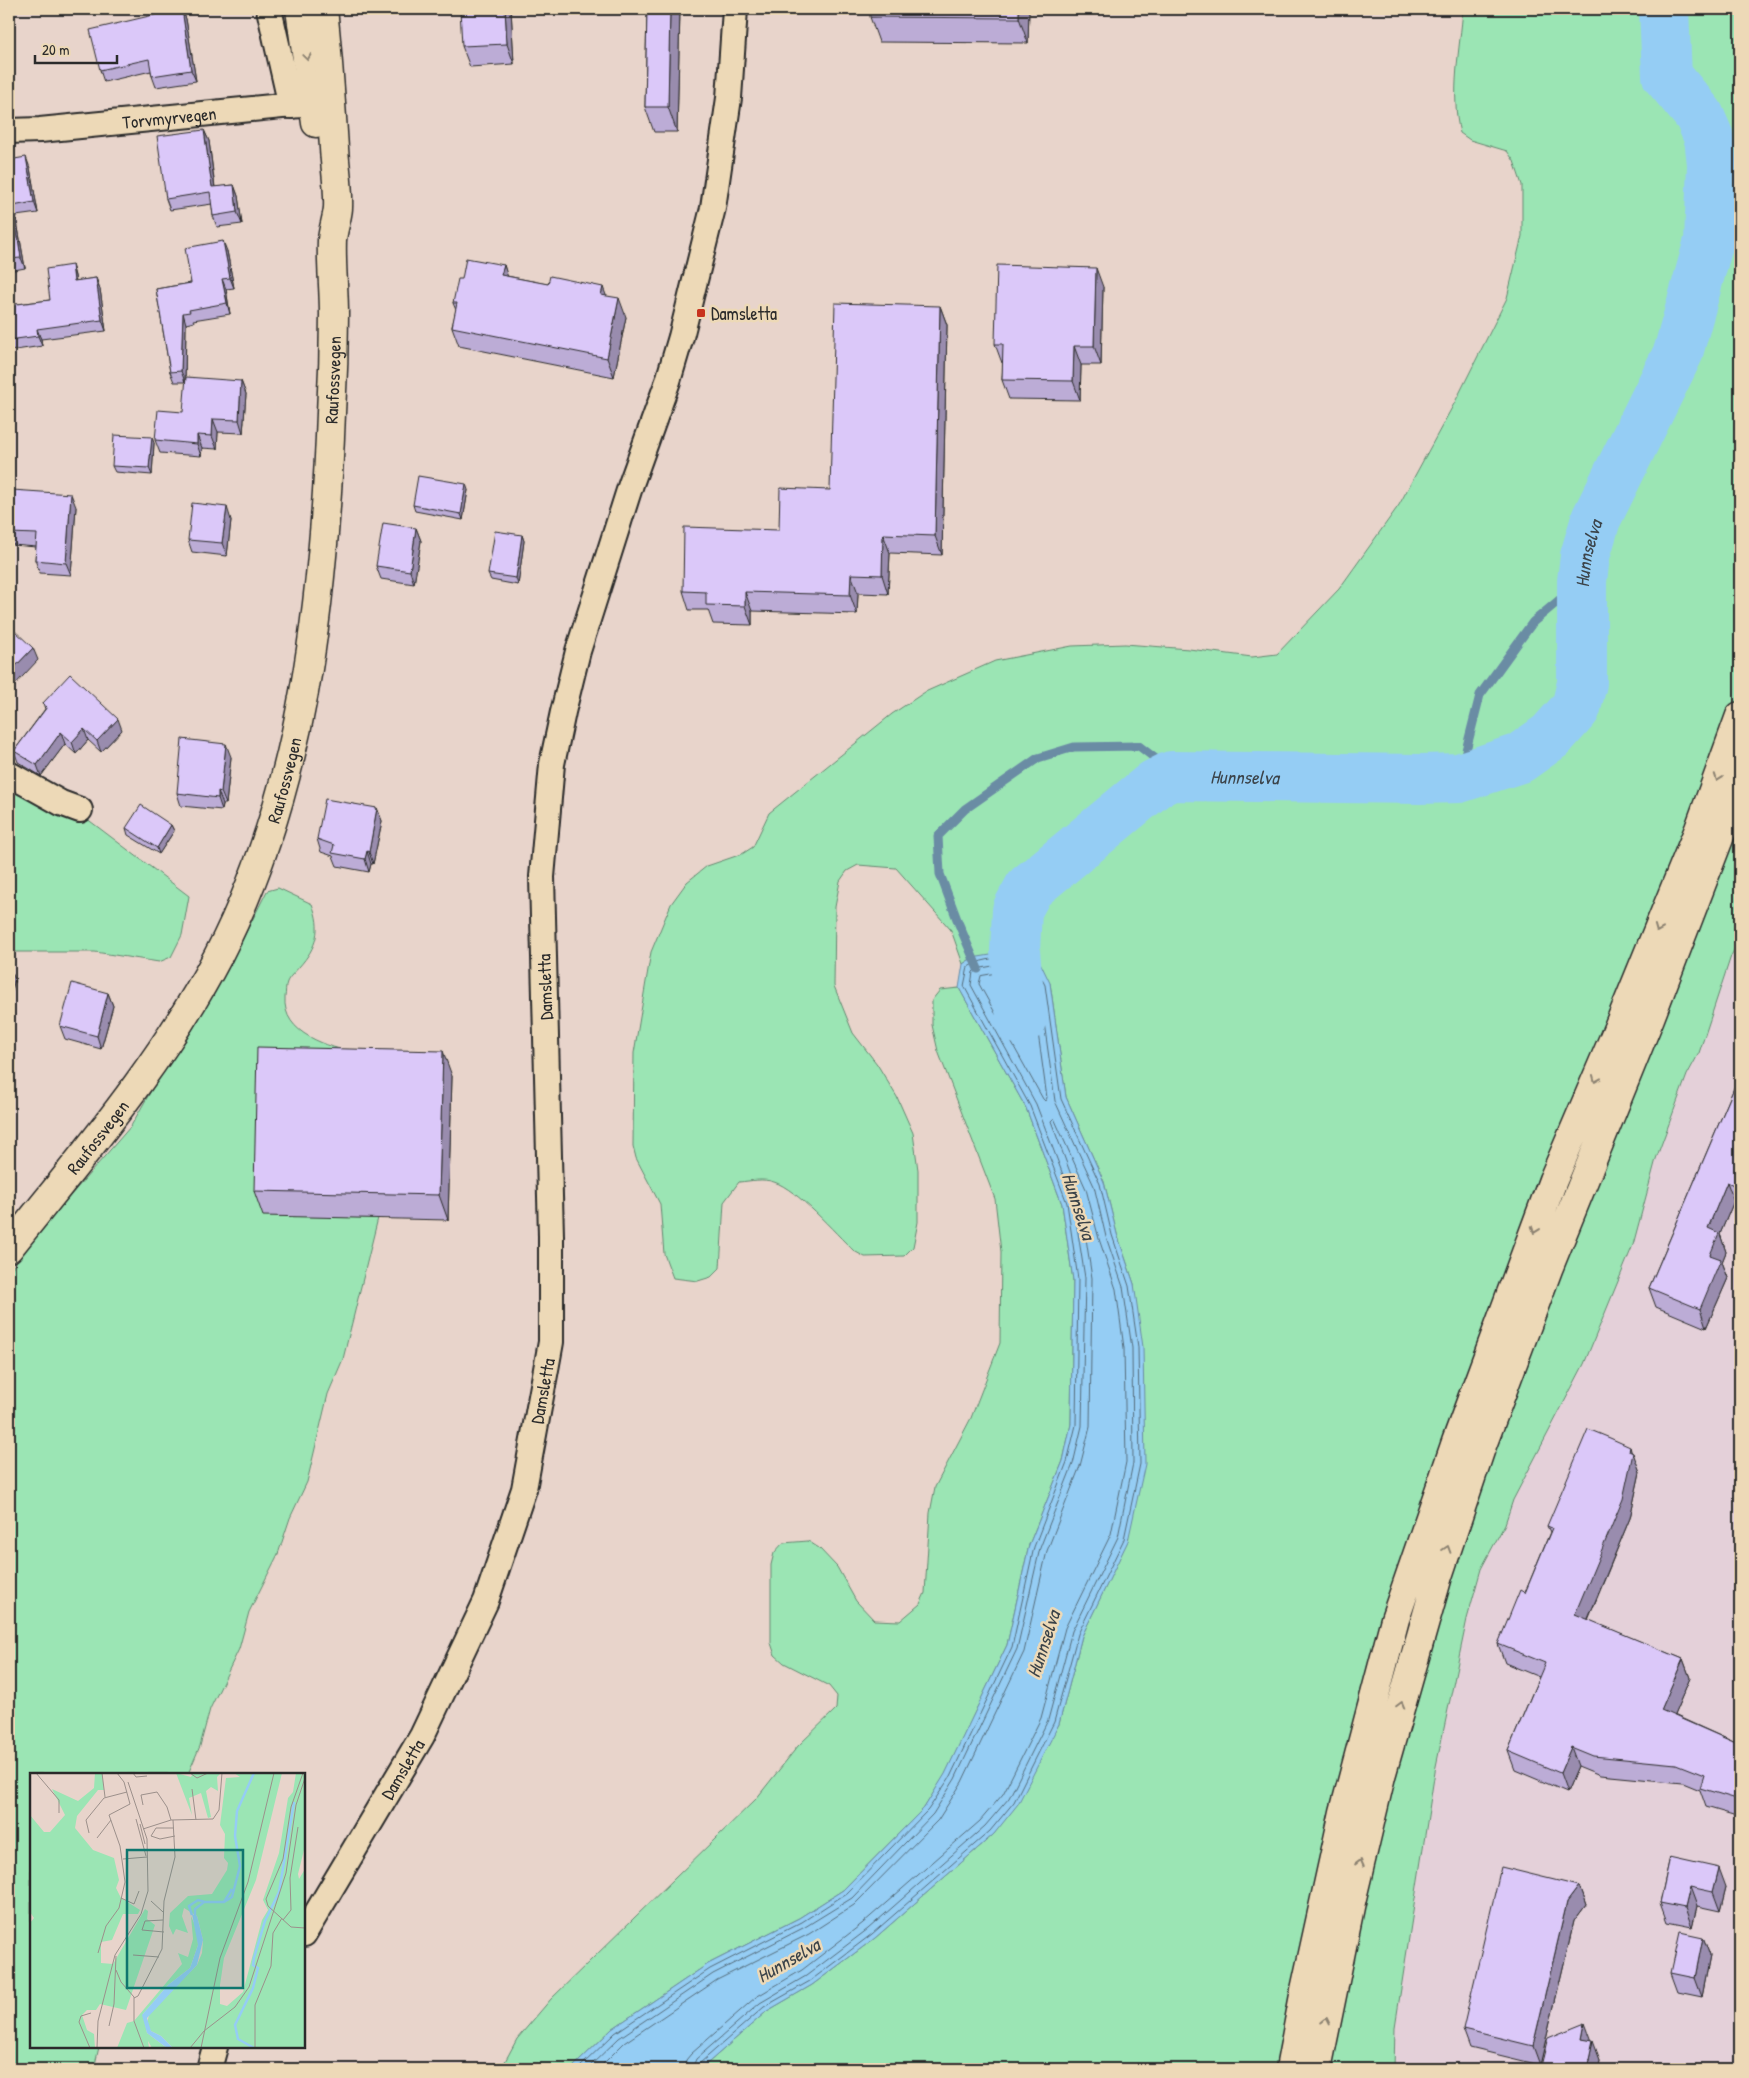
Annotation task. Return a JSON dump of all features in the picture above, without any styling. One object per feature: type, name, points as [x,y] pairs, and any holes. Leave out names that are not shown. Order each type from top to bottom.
[{"type":"main road","name":"Raufossvegen","points":[[9,1248],[106,1125],[162,1048],[193,1000],[240,910],[270,831],[285,782],[305,687],[315,619],[325,512],[331,415],[334,316],[332,238],[338,208],[312,105],[300,9]]},
{"type":"main road","name":"Raufossvegen","points":[[312,105],[323,9]]},
{"type":"main road","points":[[1290,2069],[1305,1990],[1344,1812],[1395,1618],[1456,1442],[1553,1180],[1696,838],[1740,716]]},
{"type":"main road","points":[[1316,2069],[1351,1902],[1379,1786],[1412,1661],[1438,1576],[1481,1448],[1548,1269],[1650,1018],[1740,784]]},
{"type":"street","points":[[269,9],[312,105]]},
{"type":"street","name":"Damsletta","points":[[305,1932],[422,1736],[486,1601],[524,1489],[551,1342],[552,1236],[542,877],[552,764],[562,712],[578,651],[631,484],[678,346],[713,208],[729,98],[734,9]]},
{"type":"street","name":"Torvmyrvegen","points":[[9,131],[40,130],[138,119],[312,105]]},
{"type":"street","points":[[9,774],[61,803],[80,810]]},
{"type":"street","points":[[209,2069],[215,2048]]},
{"type":"shaded area","points":[[1740,938],[1740,2069],[1394,2069],[1395,2027],[1435,1771],[1467,1619],[1481,1569],[1505,1524],[1513,1500],[1584,1364],[1633,1245],[1656,1159],[1687,1075],[1699,1053],[1731,956]]},
{"type":"green space","points":[[1463,9],[1740,9],[1740,938],[1731,956],[1699,1053],[1687,1075],[1656,1159],[1633,1245],[1584,1364],[1513,1500],[1505,1524],[1481,1569],[1467,1619],[1435,1771],[1395,2027],[1394,2069],[701,2069],[767,2011],[812,1985],[875,1938],[994,1834],[1059,1724],[1082,1636],[1128,1540],[1134,1284],[1117,1234],[1104,1182],[1066,1097],[1050,983],[972,958],[963,964],[951,930],[896,868],[858,865],[847,871],[840,881],[835,907],[834,986],[853,1033],[877,1064],[897,1097],[913,1133],[918,1170],[918,1222],[913,1247],[904,1256],[865,1257],[854,1251],[804,1202],[783,1186],[766,1180],[739,1182],[724,1202],[720,1268],[711,1277],[698,1281],[673,1278],[664,1254],[660,1204],[636,1158],[633,1146],[634,1053],[651,952],[671,904],[687,882],[707,866],[742,854],[753,847],[769,813],[892,714],[925,692],[995,661],[1072,646],[1125,644],[1189,649],[1252,657],[1277,654],[1339,589],[1399,505],[1455,402],[1507,298],[1522,236],[1522,185],[1514,161],[1507,151],[1470,140],[1460,133],[1457,118],[1456,87]]},
{"type":"green space","points":[[9,781],[78,812],[189,896],[182,935],[171,957],[159,962],[95,952],[9,952]]},
{"type":"green space","points":[[278,888],[312,904],[317,922],[316,937],[314,945],[305,960],[287,982],[286,1010],[291,1021],[309,1037],[357,1054],[378,1218],[343,1359],[328,1394],[307,1482],[290,1518],[278,1554],[249,1612],[239,1649],[210,1709],[200,1746],[188,1773],[30,1773],[30,2048],[99,2048],[94,2069],[9,2069],[9,1272],[36,1235],[131,1126],[156,1082],[187,1039],[226,972],[267,891]]},
{"type":"green space","points":[[959,988],[1026,1108],[1062,1204],[1073,1280],[1071,1424],[1063,1461],[1029,1545],[1007,1645],[945,1775],[924,1808],[843,1890],[799,1918],[708,1964],[612,2029],[571,2069],[501,2069],[517,2039],[551,1999],[756,1799],[798,1746],[836,1709],[837,1696],[829,1686],[784,1663],[775,1655],[771,1643],[771,1565],[774,1553],[783,1543],[808,1541],[819,1548],[837,1567],[856,1601],[874,1620],[900,1621],[920,1604],[925,1593],[930,1513],[935,1487],[971,1418],[1000,1343],[1001,1252],[995,1199],[938,1051],[932,1025],[932,1000],[940,990]]},
{"type":"water","points":[[1015,951],[1036,954],[1050,983],[1066,1097],[1104,1182],[1117,1234],[1134,1284],[1143,1347],[1145,1464],[1128,1541],[1082,1636],[1059,1724],[1018,1804],[994,1834],[875,1938],[812,1985],[767,2011],[701,2069],[571,2069],[612,2029],[708,1964],[799,1918],[843,1890],[924,1808],[945,1774],[1007,1645],[1029,1545],[1063,1461],[1071,1424],[1073,1280],[1062,1204],[1026,1108],[959,988],[963,964],[972,958]]},
{"type":"building","points":[[182,9],[191,70],[152,76],[149,59],[100,70],[90,30]]},
{"type":"building","points":[[460,9],[505,9],[507,44],[462,46]]},
{"type":"building","points":[[647,9],[670,9],[668,107],[645,107]]},
{"type":"building","points":[[870,9],[1019,9],[1019,18],[870,17]]},
{"type":"building","points":[[204,130],[212,187],[234,185],[237,212],[213,216],[210,192],[166,199],[157,136]]},
{"type":"building","points":[[26,157],[34,202],[13,206],[21,258],[9,259],[9,160]]},
{"type":"building","points":[[223,241],[230,278],[222,279],[227,303],[189,310],[190,312],[183,313],[181,371],[170,372],[156,289],[191,283],[185,248]]},
{"type":"building","points":[[466,258],[504,265],[501,275],[548,284],[550,276],[603,287],[601,295],[619,298],[607,358],[452,327],[457,303],[453,303],[458,279],[462,279]]},
{"type":"building","points":[[72,265],[74,281],[96,278],[102,320],[37,329],[38,336],[9,340],[9,305],[50,300],[46,269]]},
{"type":"building","points":[[997,265],[1096,268],[1094,346],[1074,346],[1073,381],[1002,380],[1003,344],[995,344]]},
{"type":"building","points":[[835,303],[940,306],[935,536],[883,534],[882,575],[851,574],[850,595],[745,592],[745,606],[706,605],[706,592],[683,591],[684,527],[779,530],[780,488],[830,490]]},
{"type":"building","points":[[186,377],[241,381],[239,420],[213,419],[212,436],[197,435],[197,444],[155,440],[158,410],[183,412]]},
{"type":"building","points":[[114,435],[152,437],[149,468],[112,466]]},
{"type":"building","points":[[418,476],[466,484],[461,514],[413,505]]},
{"type":"building","points":[[12,490],[71,494],[66,563],[35,560],[37,534],[9,533]]},
{"type":"building","points":[[192,503],[227,507],[222,543],[188,540]]},
{"type":"building","points":[[383,523],[416,528],[410,571],[376,566]]},
{"type":"building","points":[[495,531],[522,535],[516,578],[488,574]]},
{"type":"building","points":[[13,629],[33,648],[9,673],[9,633]]},
{"type":"building","points":[[70,674],[118,719],[97,741],[84,729],[72,742],[61,732],[37,765],[14,751],[47,707],[43,703]]},
{"type":"building","points":[[182,739],[226,744],[221,792],[218,791],[218,798],[177,793]]},
{"type":"building","points":[[325,799],[377,808],[369,852],[367,851],[365,859],[332,853],[334,845],[317,839]]},
{"type":"building","points":[[141,805],[171,825],[157,848],[126,828]]},
{"type":"building","points":[[9,972],[12,973],[9,986]]},
{"type":"building","points":[[72,983],[108,993],[97,1036],[60,1026]]},
{"type":"building","points":[[257,1047],[443,1051],[439,1195],[254,1191]]},
{"type":"building","points":[[1740,1074],[1740,1177],[1736,1186],[1727,1182],[1708,1228],[1719,1233],[1710,1255],[1721,1259],[1700,1309],[1649,1288]]},
{"type":"building","points":[[1588,1429],[1630,1447],[1629,1451],[1633,1453],[1623,1499],[1575,1614],[1683,1659],[1661,1710],[1738,1744],[1740,1737],[1740,1800],[1700,1788],[1704,1775],[1676,1764],[1593,1756],[1571,1747],[1560,1773],[1508,1751],[1545,1663],[1498,1644],[1520,1590],[1525,1593],[1552,1528],[1547,1526]]},
{"type":"building","points":[[1670,1857],[1719,1868],[1713,1892],[1690,1887],[1685,1908],[1660,1903]]},
{"type":"building","points":[[1501,1867],[1579,1886],[1567,1902],[1533,2046],[1463,2029]]},
{"type":"building","points":[[1680,1932],[1703,1937],[1695,1978],[1671,1973]]},
{"type":"building","points":[[1585,2023],[1582,2039],[1593,2041],[1587,2069],[1554,2069],[1541,2066],[1548,2038]]},
{"type":"waterway","name":"Hunnselva","points":[[1021,1020],[1015,951],[1017,910],[1029,888],[1155,784],[1171,776],[1459,778],[1520,758],[1551,736],[1576,708],[1582,683],[1582,581],[1585,556],[1596,519],[1678,353],[1709,241],[1712,164],[1709,138],[1699,115],[1667,76],[1664,9]]},
{"type":"waterway","points":[[1459,778],[1480,695],[1533,622],[1582,581]]},
{"type":"waterway","name":"Hunnselva","points":[[978,969],[940,874],[938,836],[965,809],[1038,758],[1074,747],[1139,746],[1169,769],[1171,776]]},
{"type":"place","name":"Damsletta","points":[[701,313]]}]
